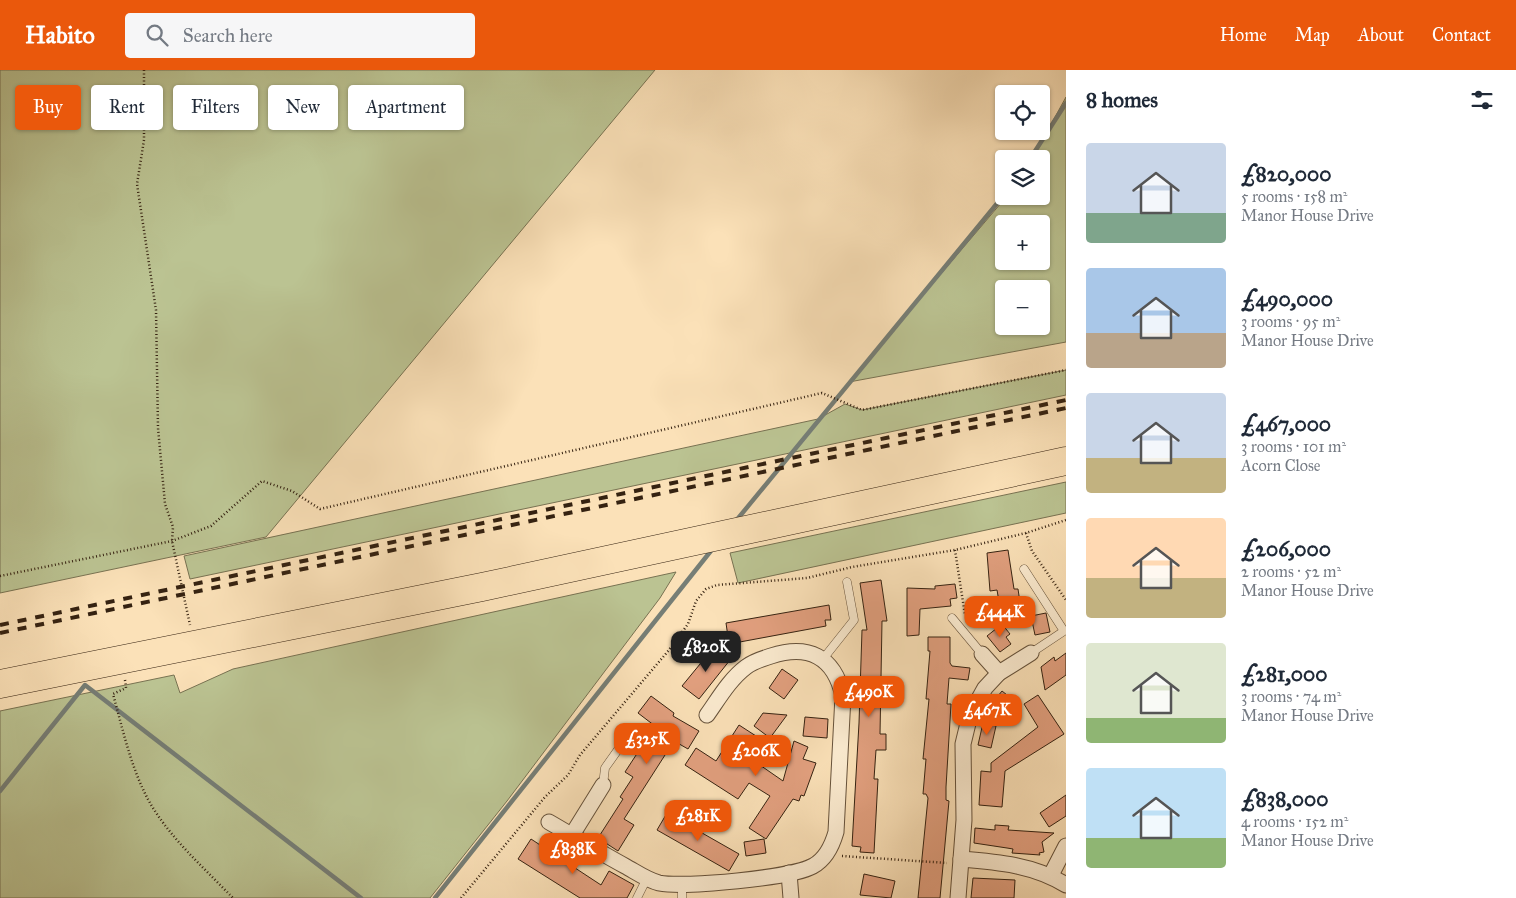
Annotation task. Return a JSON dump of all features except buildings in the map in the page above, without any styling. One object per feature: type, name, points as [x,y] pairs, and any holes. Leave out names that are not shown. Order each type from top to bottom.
[{"type":"highway","points":[[0,684],[482,587],[1066,461]]},
{"type":"street","points":[[549,822],[647,878],[682,891],[720,882],[789,873],[814,866],[826,855],[833,844],[836,832],[842,696],[837,676],[823,659],[814,654],[794,651],[783,652],[755,662],[736,676],[707,714]]},
{"type":"street","points":[[958,898],[965,794],[964,737],[977,701],[998,673],[1031,653]]},
{"type":"street","points":[[982,654],[998,673]]},
{"type":"street","points":[[572,836],[603,785]]},
{"type":"street","points":[[1051,876],[1066,846]]},
{"type":"street","points":[[961,862],[1004,863],[1051,876],[1066,885]]},
{"type":"street","points":[[789,873],[791,898]]},
{"type":"lane","points":[[1024,569],[1064,630],[1031,653]]},
{"type":"lane","points":[[823,659],[854,620],[847,582]]},
{"type":"lane","points":[[952,618],[982,654]]},
{"type":"lane","points":[[603,785],[605,768],[627,737]]},
{"type":"lane","points":[[637,898],[647,878]]},
{"type":"path","points":[[144,70],[144,140],[137,184],[156,310],[158,428],[165,504],[173,527],[172,541],[188,612]]},
{"type":"path","points":[[0,576],[172,541],[211,526],[262,481],[292,491],[320,509],[822,393],[862,410],[1066,370]]},
{"type":"path","points":[[461,898],[545,797],[568,775],[580,755],[669,650],[688,624],[696,601],[706,589],[718,585],[807,578],[852,566],[955,550],[1026,533],[1066,520]]},
{"type":"path","points":[[1026,533],[1032,551],[1066,600]]},
{"type":"path","points":[[955,550],[967,621]]},
{"type":"path","points":[[124,672],[126,688],[113,694],[129,753],[150,803],[179,842],[233,898]]},
{"type":"path","points":[[826,855],[961,862]]},
{"type":"green space","points":[[0,70],[655,70],[266,537],[0,593]]},
{"type":"green space","points":[[1066,97],[1066,342],[849,382],[999,205],[1050,205],[1050,150],[1037,150],[1042,140],[1050,140],[1050,126]]},
{"type":"green space","points":[[1066,370],[1066,395],[190,579],[184,556],[818,419],[845,404],[862,410]]},
{"type":"green space","points":[[1066,482],[1066,513],[738,583],[730,553]]},
{"type":"green space","points":[[676,572],[660,598],[507,801],[430,898],[0,898],[0,711],[174,675],[180,693],[233,669]]},
{"type":"waterway","points":[[1036,150],[1066,103]]},
{"type":"waterway","points":[[735,522],[996,205]]},
{"type":"waterway","points":[[435,898],[714,547]]},
{"type":"waterway","points":[[0,791],[85,685],[361,898]]},
{"type":"railway","points":[[0,625],[1066,400]]},
{"type":"railway","points":[[0,633],[1066,408]]}]
